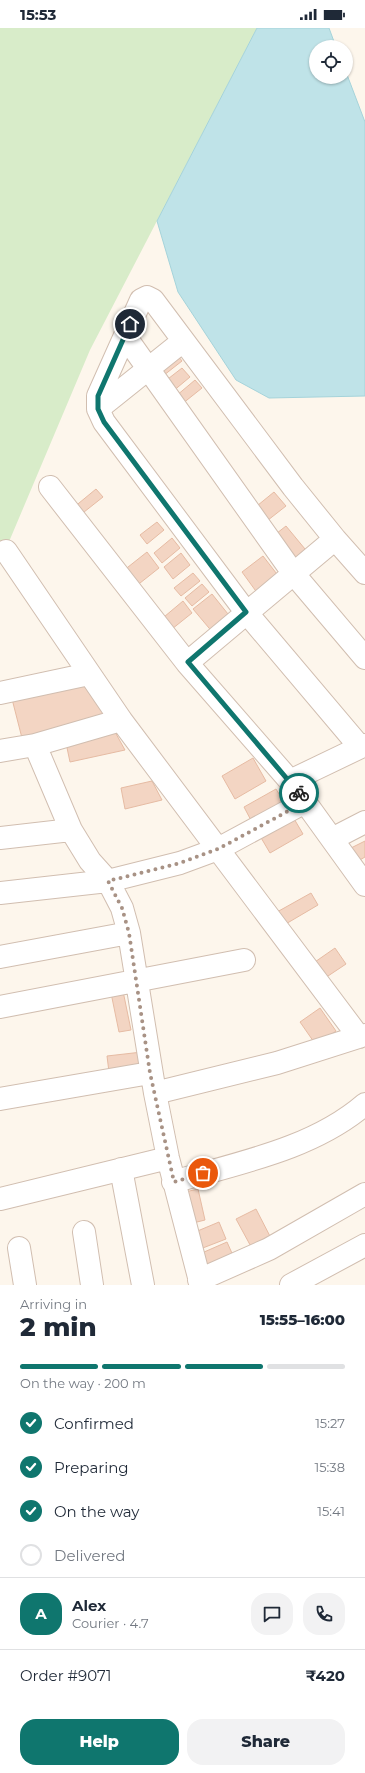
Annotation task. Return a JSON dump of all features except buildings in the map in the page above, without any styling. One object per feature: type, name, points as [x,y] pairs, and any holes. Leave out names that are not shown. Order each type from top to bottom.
[{"type":"street","points":[[290,781],[363,746],[246,612],[104,422],[98,409],[98,396],[141,300],[147,297],[153,300],[293,487],[365,573]]},
{"type":"street","points":[[125,336],[293,573],[365,658]]},
{"type":"street","points":[[98,409],[148,367],[183,341]]},
{"type":"street","points":[[50,487],[188,662],[290,781],[365,885]]},
{"type":"street","points":[[188,662],[335,539]]},
{"type":"street","points":[[0,1098],[153,1083],[277,1063],[362,1036],[121,720],[6,551]]},
{"type":"street","points":[[0,692],[89,674]]},
{"type":"street","points":[[0,751],[35,745],[121,720]]},
{"type":"street","points":[[35,745],[71,830],[90,860],[108,881],[122,908],[129,933],[153,1083],[168,1158],[200,1282],[269,1249],[365,1194]]},
{"type":"street","points":[[0,893],[108,881],[180,863],[218,849],[305,802]]},
{"type":"street","points":[[332,840],[365,822]]},
{"type":"street","points":[[0,838],[71,830]]},
{"type":"street","points":[[0,957],[129,933]]},
{"type":"street","points":[[0,1007],[244,960]]},
{"type":"street","points":[[174,1182],[261,1156],[317,1136],[339,1125],[365,1104]]},
{"type":"street","points":[[0,1199],[168,1158]]},
{"type":"street","points":[[121,1170],[143,1285]]},
{"type":"street","points":[[84,1232],[92,1285]]},
{"type":"street","points":[[291,1285],[365,1245]]},
{"type":"street","points":[[19,1248],[25,1285]]},
{"type":"green space","points":[[0,28],[257,28],[90,350],[0,563]]},
{"type":"water","points":[[257,28],[329,28],[333,40],[309,40],[309,84],[351,84],[365,122],[365,396],[269,398],[236,380],[178,292],[157,221]]},
{"type":"way so far","points":[[203,1173],[174,1182],[150,1073],[129,933],[122,908],[108,881],[180,863],[218,849],[305,802],[299,793]]},
{"type":"route","points":[[130,324],[98,396],[98,409],[104,422],[246,612],[188,662],[299,793]]}]
